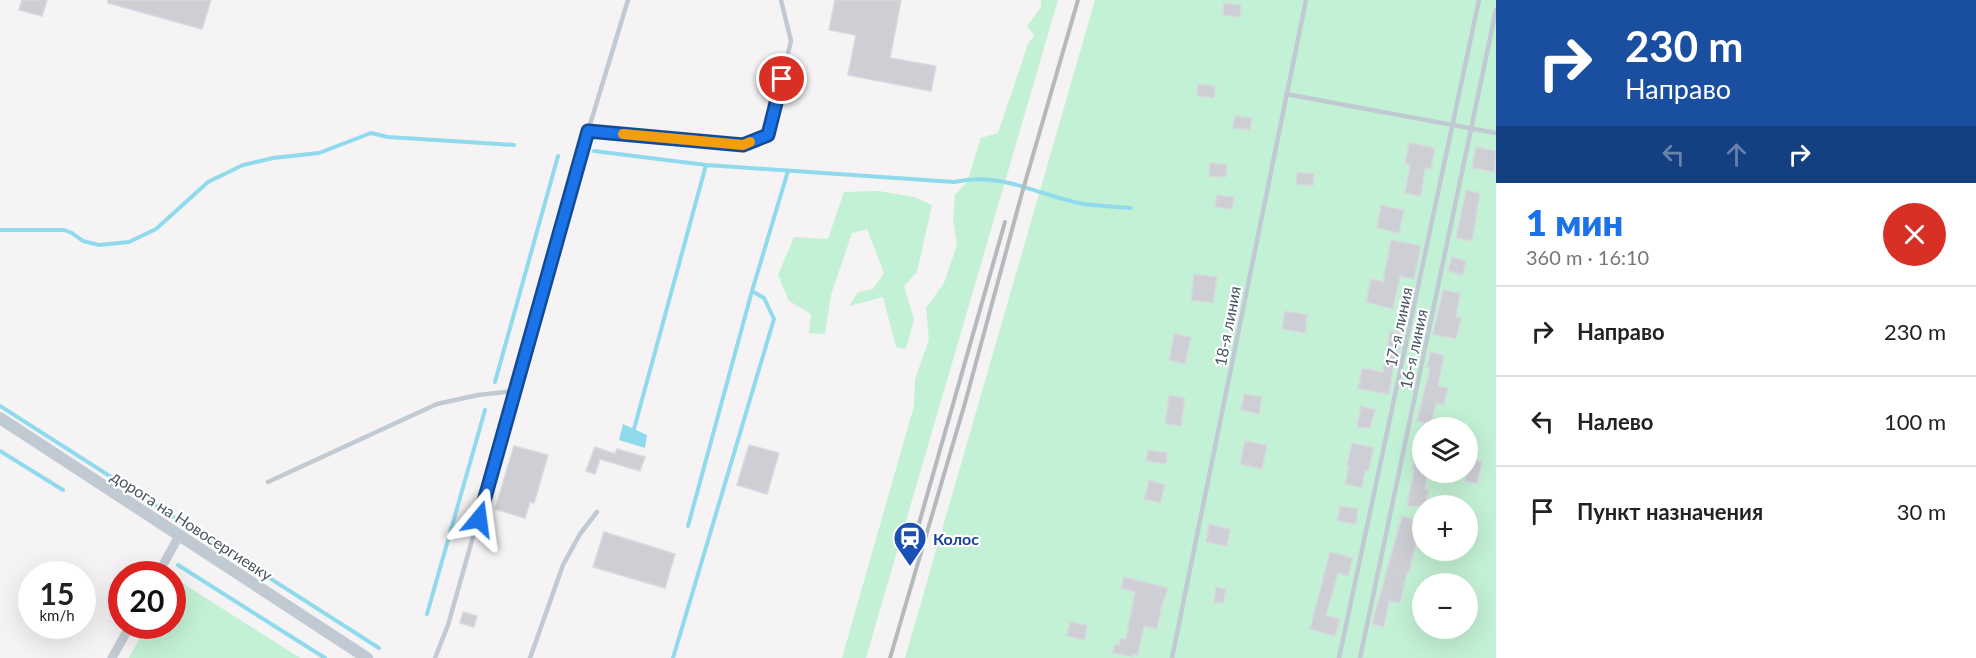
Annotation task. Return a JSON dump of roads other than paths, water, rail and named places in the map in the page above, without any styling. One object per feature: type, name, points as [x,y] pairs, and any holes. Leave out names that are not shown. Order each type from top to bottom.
[{"type":"street","name":"дорога на Новосергиевку","points":[[1,421],[368,658]]},
{"type":"street","points":[[165,561],[179,536]]},
{"type":"street","points":[[112,658],[123,639]]},
{"type":"lane","points":[[435,658],[448,625],[588,131],[628,0]]},
{"type":"lane","points":[[588,131],[743,145],[768,135],[791,41],[781,0]]},
{"type":"lane","name":"18-я линия","points":[[1172,658],[1306,0]]},
{"type":"lane","name":"17-я линия","points":[[1339,658],[1479,0]]},
{"type":"lane","name":"16-я линия","points":[[1360,658],[1496,10]]},
{"type":"lane","points":[[1286,94],[1496,133]]},
{"type":"lane","points":[[268,482],[437,404],[478,395],[515,391]]},
{"type":"lane","points":[[531,658],[563,565],[580,534],[597,512]]},
{"type":"water","points":[[623,424],[647,435],[645,448],[619,440]]},
{"type":"waterway","points":[[0,230],[64,230],[83,241],[99,245],[129,242],[156,229],[208,182],[243,165],[273,158],[319,153],[371,133],[388,137],[514,145]]},
{"type":"waterway","points":[[594,151],[706,165],[954,182],[972,179],[989,180],[1005,182],[1084,204],[1131,208]]},
{"type":"waterway","points":[[495,382],[558,156]]},
{"type":"waterway","points":[[634,429],[706,165]]},
{"type":"waterway","points":[[673,658],[774,319],[764,298],[752,291],[788,171]]},
{"type":"waterway","points":[[688,526],[752,291]]},
{"type":"waterway","points":[[0,406],[379,648]]},
{"type":"waterway","points":[[427,614],[485,410]]},
{"type":"waterway","points":[[0,451],[63,490]]},
{"type":"waterway","points":[[186,570],[325,658]]},
{"type":"railway","points":[[890,658],[965,403],[1022,193],[1078,0]]},
{"type":"railway","points":[[912,548],[1005,222]]},
{"type":"place","name":"Колос","points":[[910,567]]}]
